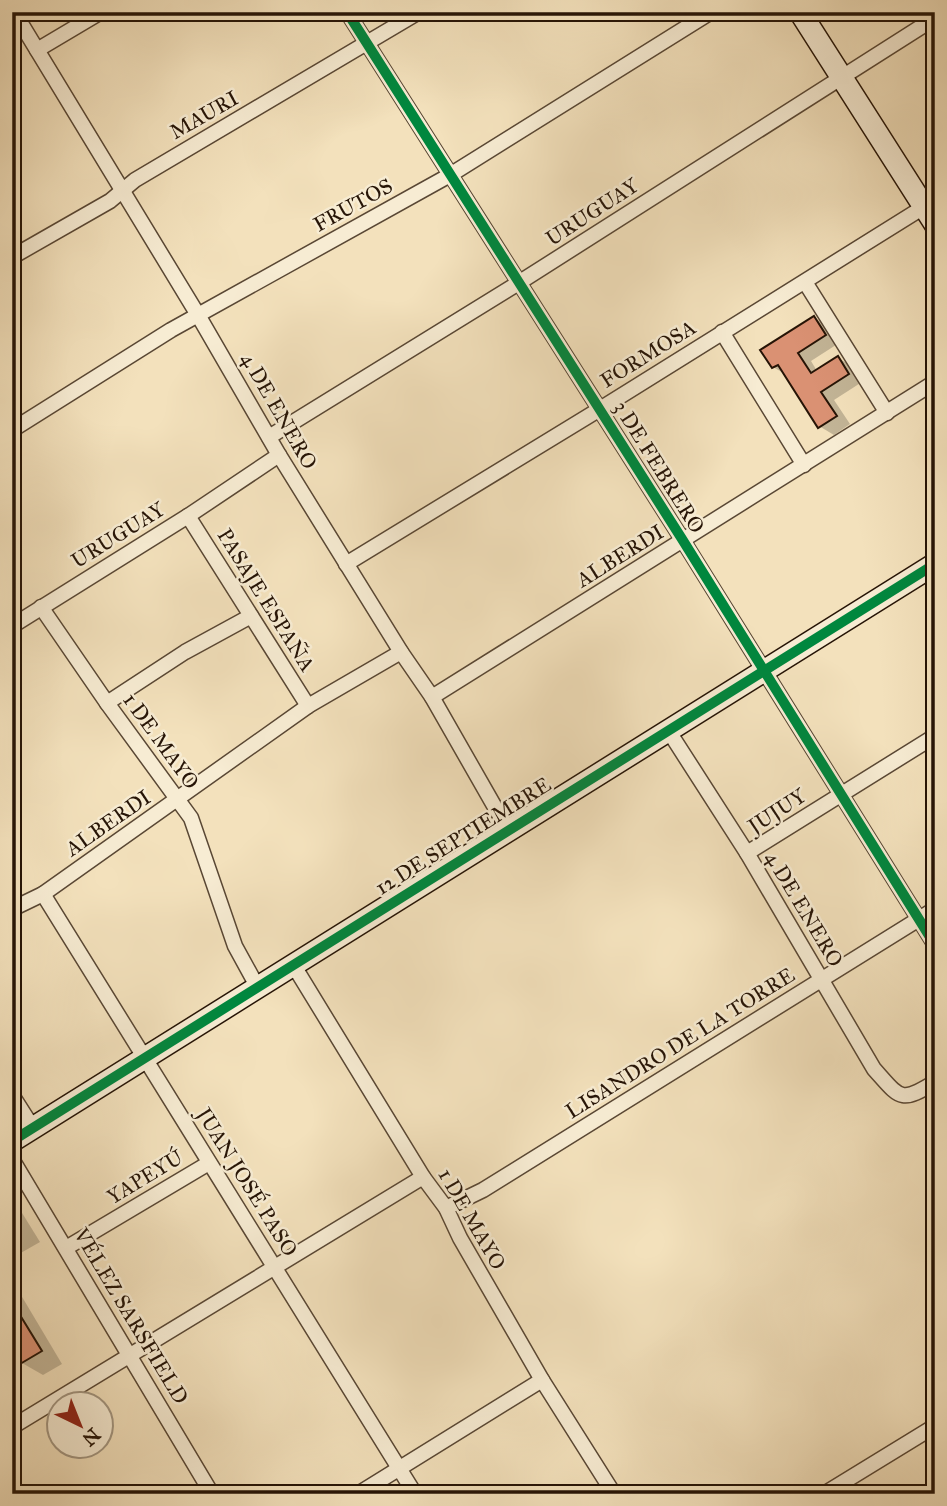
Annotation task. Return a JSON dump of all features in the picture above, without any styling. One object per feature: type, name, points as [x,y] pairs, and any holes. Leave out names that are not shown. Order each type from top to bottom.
[{"type":"street","name":"4 DE ENERO","points":[[14,12],[198,314],[279,455],[401,652],[432,697],[508,830]]},
{"type":"street","points":[[37,50],[102,12]]},
{"type":"street","name":"3 DE FEBRERO","points":[[347,12],[682,539],[935,945]]},
{"type":"street","name":"MAURI","points":[[12,257],[110,201],[135,180],[419,12]]},
{"type":"street","name":"FRUTOS","points":[[12,430],[198,314],[450,175],[711,12]]},
{"type":"street","points":[[800,12],[931,210]]},
{"type":"street","name":"URUGUAY","points":[[269,437],[520,282],[935,18]]},
{"type":"street","name":"FORMOSA","points":[[346,564],[722,332],[931,210]]},
{"type":"street","points":[[805,282],[887,413]]},
{"type":"street","points":[[722,332],[804,465]]},
{"type":"street","name":"ALBERDI","points":[[432,697],[935,382]]},
{"type":"street","name":"URUGUAY","points":[[12,626],[188,516],[279,455]]},
{"type":"street","name":"PASAJE ESPAÑA","points":[[188,516],[308,706]]},
{"type":"street","name":"12 DE SEPTIEMBRE","points":[[12,1141],[935,564]]},
{"type":"street","name":"1 DE MAYO","points":[[41,607],[107,703],[178,798],[196,828],[235,946],[258,988]]},
{"type":"street","points":[[107,703],[185,652],[251,616]]},
{"type":"street","name":"ALBERDI","points":[[12,909],[43,894],[308,706],[401,652]]},
{"type":"street","name":"4 DE ENERO","points":[[668,730],[747,853],[874,1069],[899,1094],[906,1097],[935,1082]]},
{"type":"street","name":"JUJUY","points":[[747,853],[935,736]]},
{"type":"street","name":"JUAN JOSÉ PASO","points":[[43,894],[415,1494]]},
{"type":"street","name":"LISANDRO DE LA TORRE","points":[[446,1208],[483,1191],[935,909]]},
{"type":"street","name":"1 DE MAYO","points":[[294,966],[423,1177],[446,1208],[460,1238],[542,1380],[614,1494]]},
{"type":"street","points":[[12,1095],[33,1128]]},
{"type":"street","name":"VÉLEZ SARSFIELD","points":[[12,1159],[212,1494]]},
{"type":"street","name":"YAPEYÚ","points":[[66,1248],[209,1163]]},
{"type":"street","points":[[12,1427],[423,1177]]},
{"type":"street","points":[[358,1494],[542,1380]]},
{"type":"street","points":[[824,1494],[935,1426]]},
{"type":"building","points":[[814,316],[826,335],[798,353],[811,373],[838,356],[849,374],[821,392],[837,416],[818,428],[778,365],[772,368],[760,350]]},
{"type":"building","points":[[12,1302],[42,1351],[20,1364],[12,1351]]},
{"type":"cycle path","points":[[347,12],[682,539],[935,945]]},
{"type":"cycle path","points":[[12,1141],[935,564]]}]
